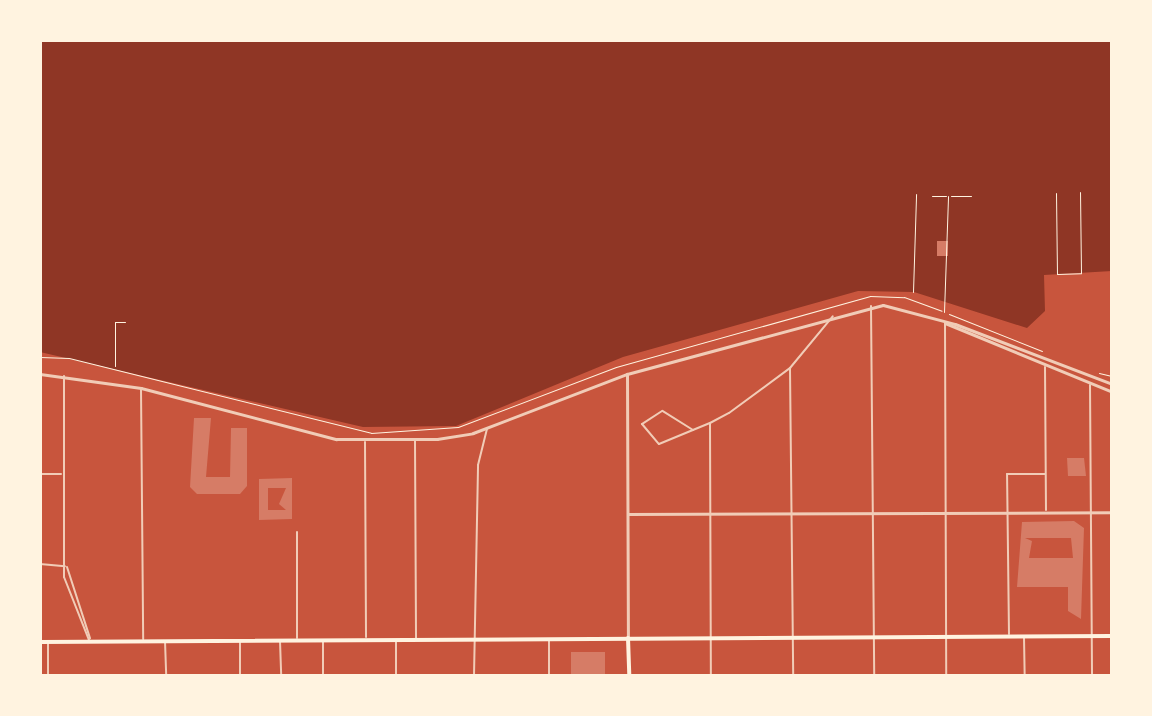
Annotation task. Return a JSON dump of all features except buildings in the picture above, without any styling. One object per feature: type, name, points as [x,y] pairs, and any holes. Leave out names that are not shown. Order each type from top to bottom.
[{"type":"main road","points":[[40,642],[143,639],[323,641],[396,638],[1112,636]]},
{"type":"main road","points":[[628,638],[629,676]]},
{"type":"street","points":[[871,306],[874,676]]},
{"type":"street","points":[[40,374],[141,388],[365,442],[415,440],[487,428],[627,374],[871,306],[909,309],[1112,384]]},
{"type":"street","points":[[693,430],[662,411],[642,424],[659,444],[693,430],[710,423],[790,368],[833,316]]},
{"type":"street","points":[[945,323],[1045,367],[1112,392]]},
{"type":"street","points":[[945,323],[946,676]]},
{"type":"street","points":[[1045,367],[1046,513]]},
{"type":"street","points":[[790,368],[793,676]]},
{"type":"street","points":[[627,374],[628,638]]},
{"type":"street","points":[[64,376],[62,474],[66,566],[89,640]]},
{"type":"street","points":[[1090,384],[1092,676]]},
{"type":"street","points":[[141,388],[143,639]]},
{"type":"street","points":[[710,423],[711,676]]},
{"type":"street","points":[[474,676],[478,465],[487,428]]},
{"type":"street","points":[[415,440],[416,638]]},
{"type":"street","points":[[365,442],[366,640]]},
{"type":"street","points":[[40,474],[62,474]]},
{"type":"street","points":[[1009,636],[1007,474],[1045,474]]},
{"type":"street","points":[[628,514],[1112,512]]},
{"type":"street","points":[[297,532],[297,640]]},
{"type":"street","points":[[40,564],[66,566]]},
{"type":"street","points":[[66,566],[89,640]]},
{"type":"street","points":[[1024,636],[1025,676]]},
{"type":"street","points":[[396,638],[396,676]]},
{"type":"street","points":[[549,638],[549,676]]},
{"type":"street","points":[[165,639],[166,676]]},
{"type":"street","points":[[240,639],[240,676]]},
{"type":"street","points":[[280,640],[281,676]]},
{"type":"street","points":[[323,641],[323,676]]},
{"type":"street","points":[[48,642],[48,676]]},
{"type":"path","points":[[1056,193],[1057,274],[1081,273],[1080,192]]},
{"type":"path","points":[[913,292],[916,194]]},
{"type":"path","points":[[932,196],[971,196]]},
{"type":"path","points":[[40,357],[69,358],[255,410],[373,433],[458,427],[601,371],[865,297],[900,296],[943,312],[948,196]]},
{"type":"path","points":[[949,314],[1047,354]]},
{"type":"path","points":[[115,366],[115,322],[125,322]]},
{"type":"path","points":[[1092,371],[1112,376]]},
{"type":"shaded area","points":[[40,40],[1112,40],[1112,271],[1044,275],[1045,311],[1027,328],[914,292],[858,291],[623,357],[456,426],[363,427],[40,352]]}]
